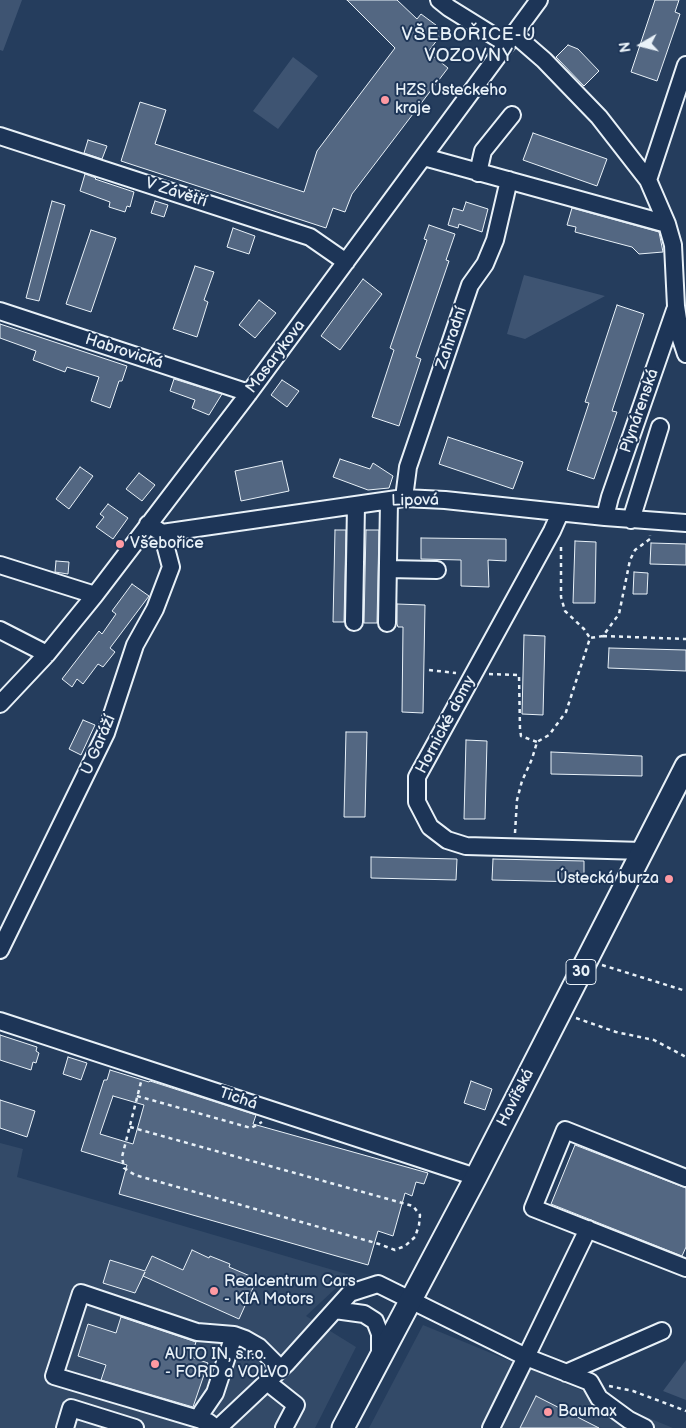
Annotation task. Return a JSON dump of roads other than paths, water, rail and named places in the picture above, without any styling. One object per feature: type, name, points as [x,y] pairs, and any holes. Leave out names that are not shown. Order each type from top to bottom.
[{"type":"main road","name":"Havířská","points":[[343,1428],[476,1177],[686,766]]},
{"type":"street","name":"Plynárenská","points":[[439,0],[449,8],[511,39],[544,60],[598,117],[648,180],[667,224],[673,245],[676,306],[681,339],[686,354]]},
{"type":"street","name":"Masarykova","points":[[0,704],[47,654],[95,595],[249,393],[539,0]]},
{"type":"street","points":[[648,180],[686,65]]},
{"type":"street","points":[[478,173],[482,151],[512,115]]},
{"type":"street","name":"V Závětří","points":[[0,136],[310,238],[346,262]]},
{"type":"street","points":[[424,157],[667,224]]},
{"type":"street","name":"Zahradní","points":[[387,623],[388,569],[397,500],[470,285],[485,264],[495,240],[509,180]]},
{"type":"street","name":"Plynárenská","points":[[606,518],[610,497],[676,306]]},
{"type":"street","name":"Habrovická","points":[[0,311],[249,393]]},
{"type":"street","points":[[631,520],[660,427]]},
{"type":"street","name":"Lipová","points":[[162,533],[397,500],[446,500],[606,518],[686,523]]},
{"type":"street","points":[[354,622],[356,505]]},
{"type":"street","name":"Hornické domy","points":[[560,513],[552,531],[417,777],[417,802],[430,827],[447,840],[466,846],[643,851]]},
{"type":"street","points":[[148,524],[162,533]]},
{"type":"street","name":"U Garáží","points":[[0,950],[106,733],[135,645],[155,609],[168,576],[171,567],[162,533]]},
{"type":"street","points":[[0,565],[95,595]]},
{"type":"street","points":[[388,569],[437,570]]},
{"type":"street","points":[[0,630],[47,654]]},
{"type":"street","name":"Tichá","points":[[0,1021],[476,1177]]},
{"type":"street","points":[[686,1178],[565,1130],[533,1208],[686,1268]]},
{"type":"street","points":[[491,1428],[588,1229]]},
{"type":"street","points":[[212,1426],[281,1369],[350,1293],[378,1284],[526,1357],[590,1382],[599,1398],[629,1420],[644,1428]]},
{"type":"street","points":[[212,1426],[54,1376],[81,1293],[197,1332],[234,1336],[259,1347],[281,1369]]},
{"type":"street","points":[[335,1310],[364,1314],[375,1321],[380,1334],[380,1357]]},
{"type":"street","points":[[566,1373],[662,1331]]},
{"type":"street","points":[[212,1426],[202,1412],[215,1394],[234,1336]]},
{"type":"street","points":[[267,1382],[296,1405],[284,1428]]},
{"type":"street","points":[[65,1428],[71,1408],[135,1428]]},
{"type":"place","name":"HZS Ústeckeho kraje","points":[[385,100]]},
{"type":"place","name":"Všebořice","points":[[120,544]]},
{"type":"place","name":"Ústecká burza","points":[[669,879]]},
{"type":"place","name":"Realcentrum Cars - KIA Motors","points":[[214,1291]]},
{"type":"place","name":"AUTO IN, s.r.o. - FORD a VOLVO","points":[[155,1364]]},
{"type":"place","name":"Baumax","points":[[548,1412]]},
{"type":"district","name":"VŠEBOŘICE-U VOZOVNY","points":[[469,45]]}]
